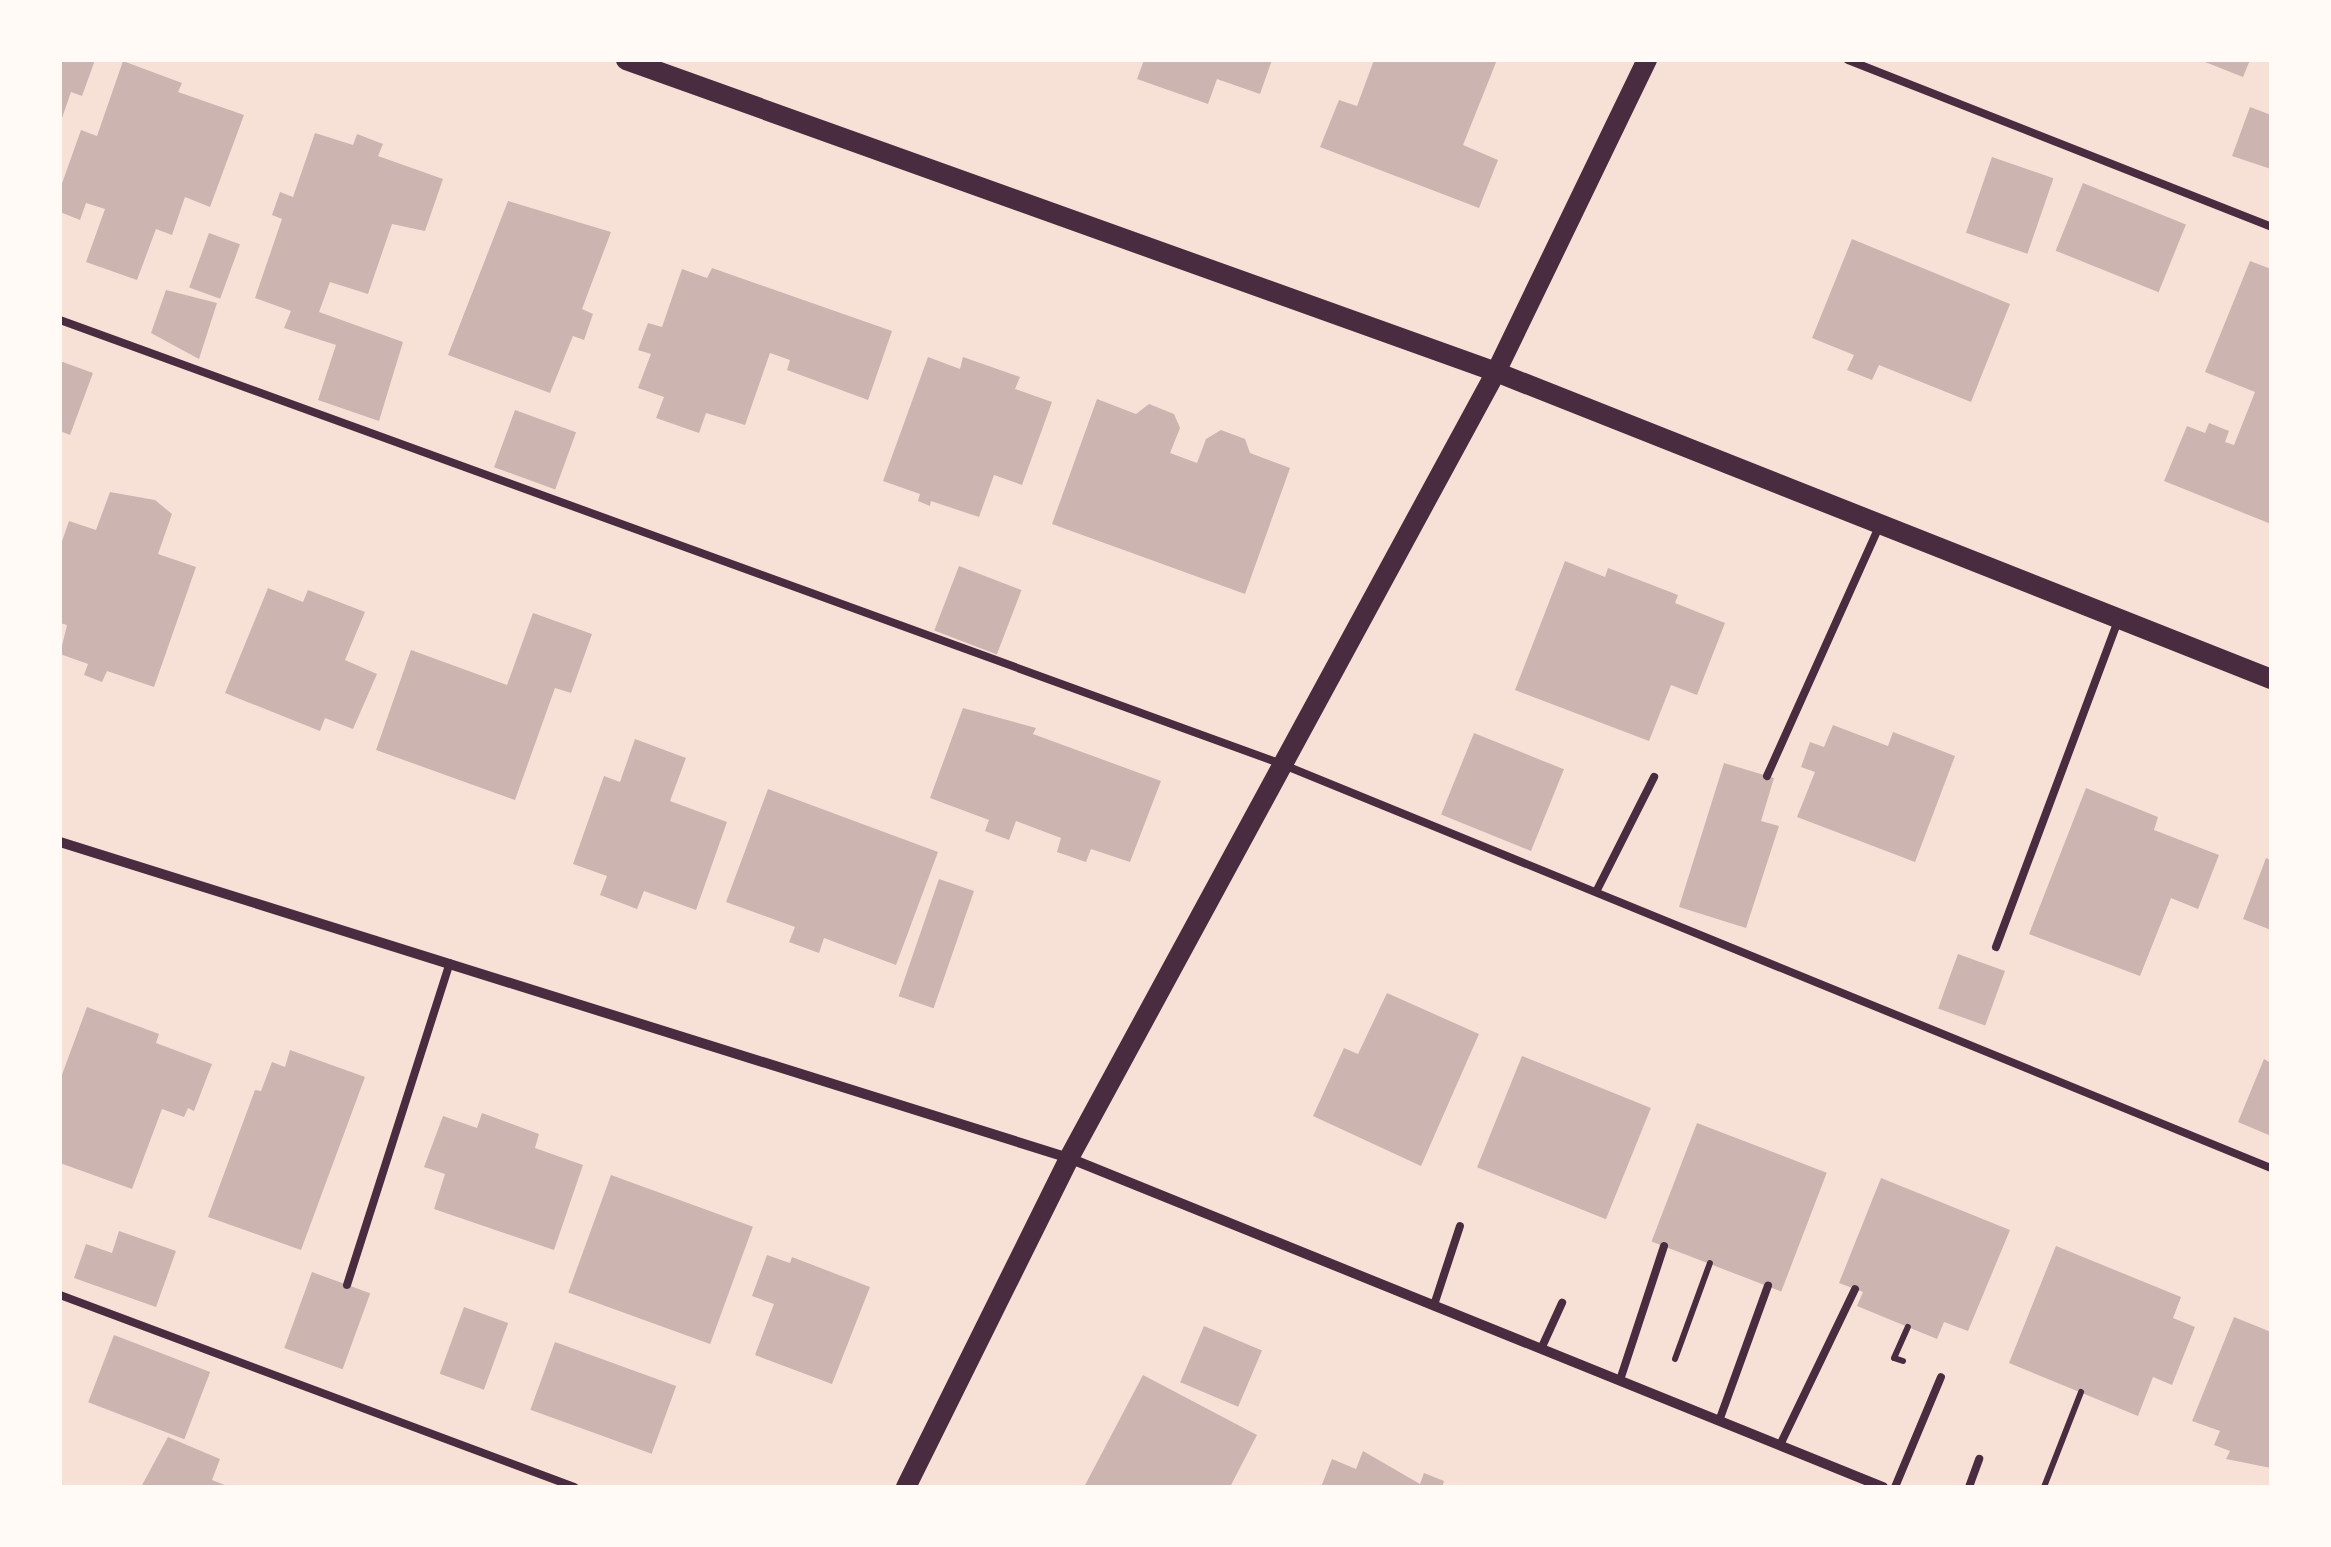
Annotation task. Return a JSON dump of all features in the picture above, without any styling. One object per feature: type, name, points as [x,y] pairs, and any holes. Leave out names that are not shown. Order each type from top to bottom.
[{"type":"main road","points":[[626,60],[1496,372],[2271,678]]},
{"type":"main road","points":[[906,1487],[1069,1158],[1279,763],[1496,372],[1647,60]]},
{"type":"street","points":[[60,842],[1069,1158],[1883,1487]]},
{"type":"lane","points":[[1848,60],[2271,227]]},
{"type":"lane","points":[[60,320],[1279,763],[2271,1168]]},
{"type":"lane","points":[[1766,776],[1880,524]]},
{"type":"lane","points":[[1996,947],[2119,618]]},
{"type":"lane","points":[[1596,892],[1654,777]]},
{"type":"lane","points":[[346,1285],[450,963]]},
{"type":"lane","points":[[1434,1305],[1460,1226]]},
{"type":"lane","points":[[1620,1380],[1664,1246]]},
{"type":"lane","points":[[1719,1421],[1768,1286]]},
{"type":"lane","points":[[1780,1445],[1855,1290]]},
{"type":"lane","points":[[60,1295],[574,1487]]},
{"type":"lane","points":[[1541,1349],[1562,1303]]},
{"type":"lane","points":[[1895,1487],[1941,1376]]},
{"type":"lane","points":[[1969,1487],[1979,1459]]},
{"type":"path","points":[[1661,1398],[1710,1264]]},
{"type":"path","points":[[2044,1487],[2081,1392]]},
{"type":"building","points":[[60,60],[95,60],[82,96],[71,92],[61,121]]},
{"type":"building","points":[[1144,60],[1272,60],[1260,94],[1217,79],[1208,104],[1137,79]]},
{"type":"building","points":[[1374,60],[1497,60],[1463,145],[1498,160],[1479,208],[1320,147],[1339,100],[1357,106]]},
{"type":"building","points":[[2200,60],[2250,60],[2243,77]]},
{"type":"building","points":[[123,61],[182,83],[178,92],[244,115],[210,207],[185,197],[172,235],[156,229],[137,280],[86,262],[105,209],[86,203],[80,220],[60,212],[60,189],[81,130],[97,136]]},
{"type":"building","points":[[2250,107],[2271,115],[2271,169],[2232,156]]},
{"type":"building","points":[[315,133],[353,145],[357,134],[383,144],[378,156],[443,179],[425,231],[392,224],[368,294],[330,282],[319,312],[403,342],[379,421],[318,400],[336,345],[284,328],[291,311],[255,298],[282,219],[272,215],[280,192],[293,197]]},
{"type":"building","points":[[1992,157],[2053,178],[2027,254],[1966,233]]},
{"type":"building","points":[[2083,183],[2186,225],[2159,292],[2056,251]]},
{"type":"building","points":[[508,201],[611,232],[582,309],[593,314],[584,340],[573,336],[550,393],[448,355]]},
{"type":"building","points":[[209,233],[240,244],[220,299],[189,288]]},
{"type":"building","points":[[1852,239],[2010,304],[1971,402],[1879,365],[1872,380],[1847,370],[1854,355],[1812,338]]},
{"type":"building","points":[[2250,261],[2271,269],[2271,524],[2164,481],[2187,426],[2205,433],[2209,423],[2229,431],[2225,442],[2234,445],[2255,392],[2205,372]]},
{"type":"building","points":[[712,268],[892,331],[868,400],[787,370],[790,360],[770,353],[745,425],[706,413],[699,433],[656,418],[664,397],[638,388],[651,354],[638,350],[648,323],[662,327],[682,269],[707,278]]},
{"type":"building","points":[[166,290],[217,303],[199,359],[151,333]]},
{"type":"building","points":[[928,357],[960,369],[963,357],[1020,377],[1015,389],[1052,402],[1022,485],[994,475],[979,517],[931,501],[930,506],[918,501],[920,494],[883,481]]},
{"type":"building","points":[[60,361],[93,373],[70,435],[60,431]]},
{"type":"building","points":[[1097,399],[1136,414],[1149,404],[1174,414],[1180,428],[1170,453],[1197,463],[1206,439],[1221,430],[1245,439],[1250,453],[1290,468],[1245,594],[1052,524]]},
{"type":"building","points":[[515,410],[576,432],[555,490],[494,467]]},
{"type":"building","points":[[110,492],[155,500],[172,514],[158,554],[196,567],[154,687],[107,671],[102,682],[84,675],[88,664],[60,654],[67,625],[60,623],[60,547],[69,521],[96,530]]},
{"type":"building","points":[[1565,561],[1605,577],[1608,568],[1678,595],[1675,603],[1725,623],[1697,695],[1671,685],[1649,741],[1515,690]]},
{"type":"building","points":[[959,566],[1022,590],[997,654],[934,630]]},
{"type":"building","points":[[268,588],[303,602],[308,590],[365,612],[345,660],[377,674],[353,729],[325,718],[320,731],[225,693]]},
{"type":"building","points":[[533,613],[592,634],[571,693],[555,688],[515,800],[376,750],[411,650],[507,685]]},
{"type":"building","points":[[963,708],[1036,728],[1033,734],[1161,781],[1130,862],[1091,849],[1086,862],[1057,852],[1061,838],[1016,821],[1009,840],[985,831],[989,820],[930,798]]},
{"type":"building","points":[[1833,725],[1888,746],[1893,732],[1955,756],[1915,862],[1797,817],[1815,772],[1801,767],[1810,742],[1824,747]]},
{"type":"building","points":[[1474,733],[1564,769],[1531,851],[1441,815]]},
{"type":"building","points":[[635,739],[686,758],[670,801],[727,822],[696,910],[644,891],[637,909],[600,895],[607,876],[573,864],[604,776],[620,782]]},
{"type":"building","points":[[1724,763],[1774,778],[1761,821],[1779,826],[1746,928],[1679,907]]},
{"type":"building","points":[[2086,788],[2158,817],[2154,830],[2219,855],[2198,909],[2171,898],[2140,976],[2029,934]]},
{"type":"building","points":[[768,789],[938,852],[896,965],[824,938],[819,953],[789,942],[795,927],[726,902]]},
{"type":"building","points":[[2266,858],[2271,860],[2271,930],[2243,919]]},
{"type":"building","points":[[939,879],[974,891],[934,1008],[899,996]]},
{"type":"building","points":[[1958,954],[2005,971],[1985,1026],[1938,1009]]},
{"type":"building","points":[[1387,993],[1479,1034],[1421,1166],[1313,1116],[1344,1048],[1358,1054]]},
{"type":"building","points":[[87,1007],[159,1034],[156,1043],[212,1064],[194,1111],[188,1108],[184,1117],[162,1109],[132,1189],[60,1163],[60,1080]]},
{"type":"building","points":[[290,1050],[365,1077],[301,1250],[208,1217],[255,1090],[261,1091],[272,1062],[285,1067]]},
{"type":"building","points":[[1522,1056],[1651,1108],[1606,1219],[1477,1167]]},
{"type":"building","points":[[2264,1059],[2271,1063],[2271,1136],[2238,1122]]},
{"type":"building","points":[[482,1113],[539,1134],[535,1148],[583,1165],[554,1250],[434,1209],[445,1174],[424,1167],[443,1116],[477,1128]]},
{"type":"building","points":[[1697,1123],[1827,1173],[1781,1291],[1651,1242]]},
{"type":"building","points":[[611,1175],[753,1227],[710,1344],[568,1292]]},
{"type":"building","points":[[1881,1178],[2010,1230],[1968,1331],[1944,1322],[1937,1339],[1857,1306],[1863,1292],[1839,1283]]},
{"type":"building","points":[[119,1231],[176,1251],[156,1307],[74,1278],[86,1244],[112,1253]]},
{"type":"building","points":[[2056,1246],[2181,1297],[2173,1318],[2195,1327],[2172,1385],[2153,1377],[2138,1416],[2009,1363]]},
{"type":"building","points":[[767,1255],[790,1263],[792,1257],[870,1287],[832,1384],[755,1355],[774,1304],[752,1296]]},
{"type":"building","points":[[312,1272],[370,1293],[343,1369],[284,1348]]},
{"type":"building","points":[[464,1307],[508,1323],[484,1390],[440,1374]]},
{"type":"building","points":[[2234,1317],[2271,1332],[2271,1468],[2226,1459],[2230,1451],[2214,1445],[2220,1431],[2192,1421]]},
{"type":"building","points":[[1204,1326],[1262,1351],[1238,1407],[1180,1382]]},
{"type":"building","points":[[114,1335],[210,1372],[184,1439],[88,1402]]},
{"type":"building","points":[[555,1342],[676,1386],[652,1454],[530,1410]]},
{"type":"building","points":[[1143,1375],[1257,1435],[1230,1487],[1084,1487]]},
{"type":"building","points":[[168,1437],[220,1459],[212,1480],[230,1487],[141,1487]]},
{"type":"building","points":[[1363,1451],[1420,1484],[1424,1473],[1444,1481],[1442,1487],[1321,1487],[1332,1459],[1356,1469]]}]
